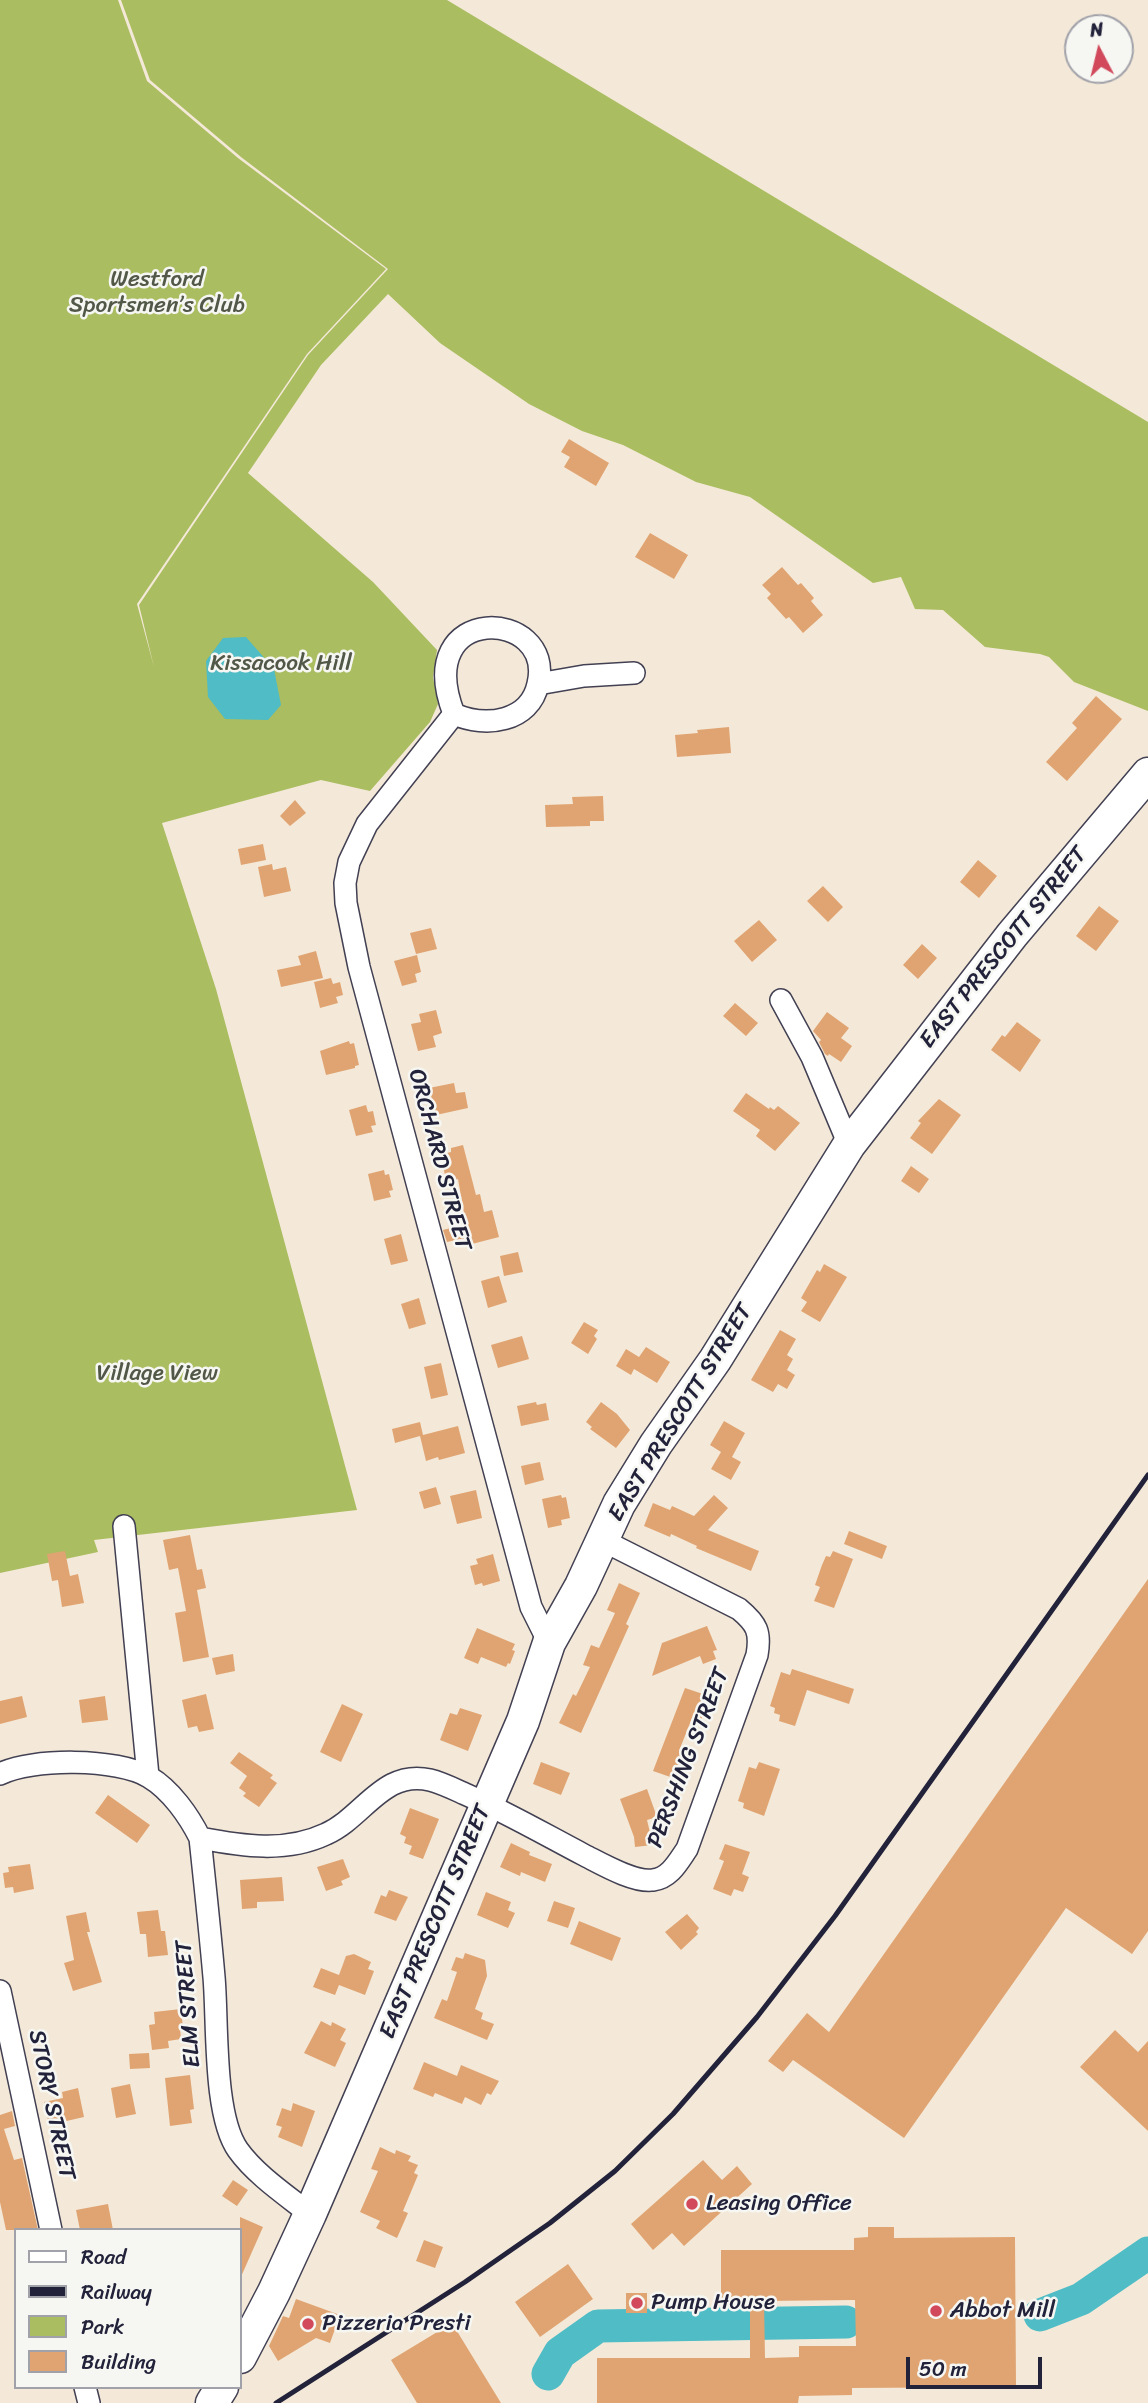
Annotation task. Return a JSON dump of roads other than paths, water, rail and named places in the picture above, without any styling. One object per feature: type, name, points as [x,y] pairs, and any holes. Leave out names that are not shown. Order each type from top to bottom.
[{"type":"main road","name":"EAST PRESCOTT STREET","points":[[242,2353],[310,2214],[488,1804],[523,1721],[550,1643],[632,1484],[715,1360],[849,1144],[1012,934],[1148,774]]},
{"type":"street","points":[[494,627],[513,632],[529,642],[537,656],[540,677],[536,695],[523,712],[502,720],[466,719],[454,714],[446,694],[446,664],[455,642],[472,630],[494,627]]},
{"type":"street","points":[[538,684],[584,676],[634,673]]},
{"type":"street","name":"ORCHARD STREET","points":[[454,714],[367,824],[349,862],[345,883],[346,903],[359,967],[531,1608],[550,1643]]},
{"type":"street","points":[[781,1000],[812,1058],[849,1144]]},
{"type":"street","points":[[0,1774],[26,1765],[54,1762],[125,1768],[148,1776],[124,1527]]},
{"type":"street","name":"PERSHING STREET","points":[[488,1804],[613,1870],[650,1881],[663,1878],[675,1867],[687,1849],[757,1655],[760,1637],[752,1619],[723,1599],[602,1540]]},
{"type":"street","name":"ELM STREET","points":[[148,1776],[176,1802],[191,1820],[200,1838],[214,1977],[221,2100],[227,2128],[239,2150],[273,2185],[310,2214]]},
{"type":"street","points":[[200,1838],[275,1847],[304,1842],[327,1834],[345,1823],[398,1780],[412,1777],[432,1780],[488,1804]]},
{"type":"street","name":"STORY STREET","points":[[0,1991],[51,2228]]},
{"type":"water","points":[[246,637],[274,669],[281,705],[268,720],[225,719],[208,697],[206,661],[223,638]]},
{"type":"waterway","points":[[1040,2315],[1081,2299],[1148,2253]]},
{"type":"waterway","points":[[548,2374],[560,2353],[598,2326],[846,2322]]},
{"type":"railway","points":[[276,2403],[465,2282],[550,2223],[615,2171],[673,2114],[757,2017],[835,1916],[1148,1475]]},
{"type":"place","name":"Leasing Office","points":[[692,2204]]},
{"type":"place","name":"Pump House","points":[[637,2303]]},
{"type":"place","name":"Abbot Mill","points":[[936,2311]]},
{"type":"place","name":"Pizzeria Presti","points":[[308,2324]]},
{"type":"park label","name":"Westford Sportsmen’s Club","points":[[157,293]]},
{"type":"park label","name":"Kissacook Hill","points":[[281,664]]},
{"type":"park label","name":"Village View","points":[[157,1374]]}]
